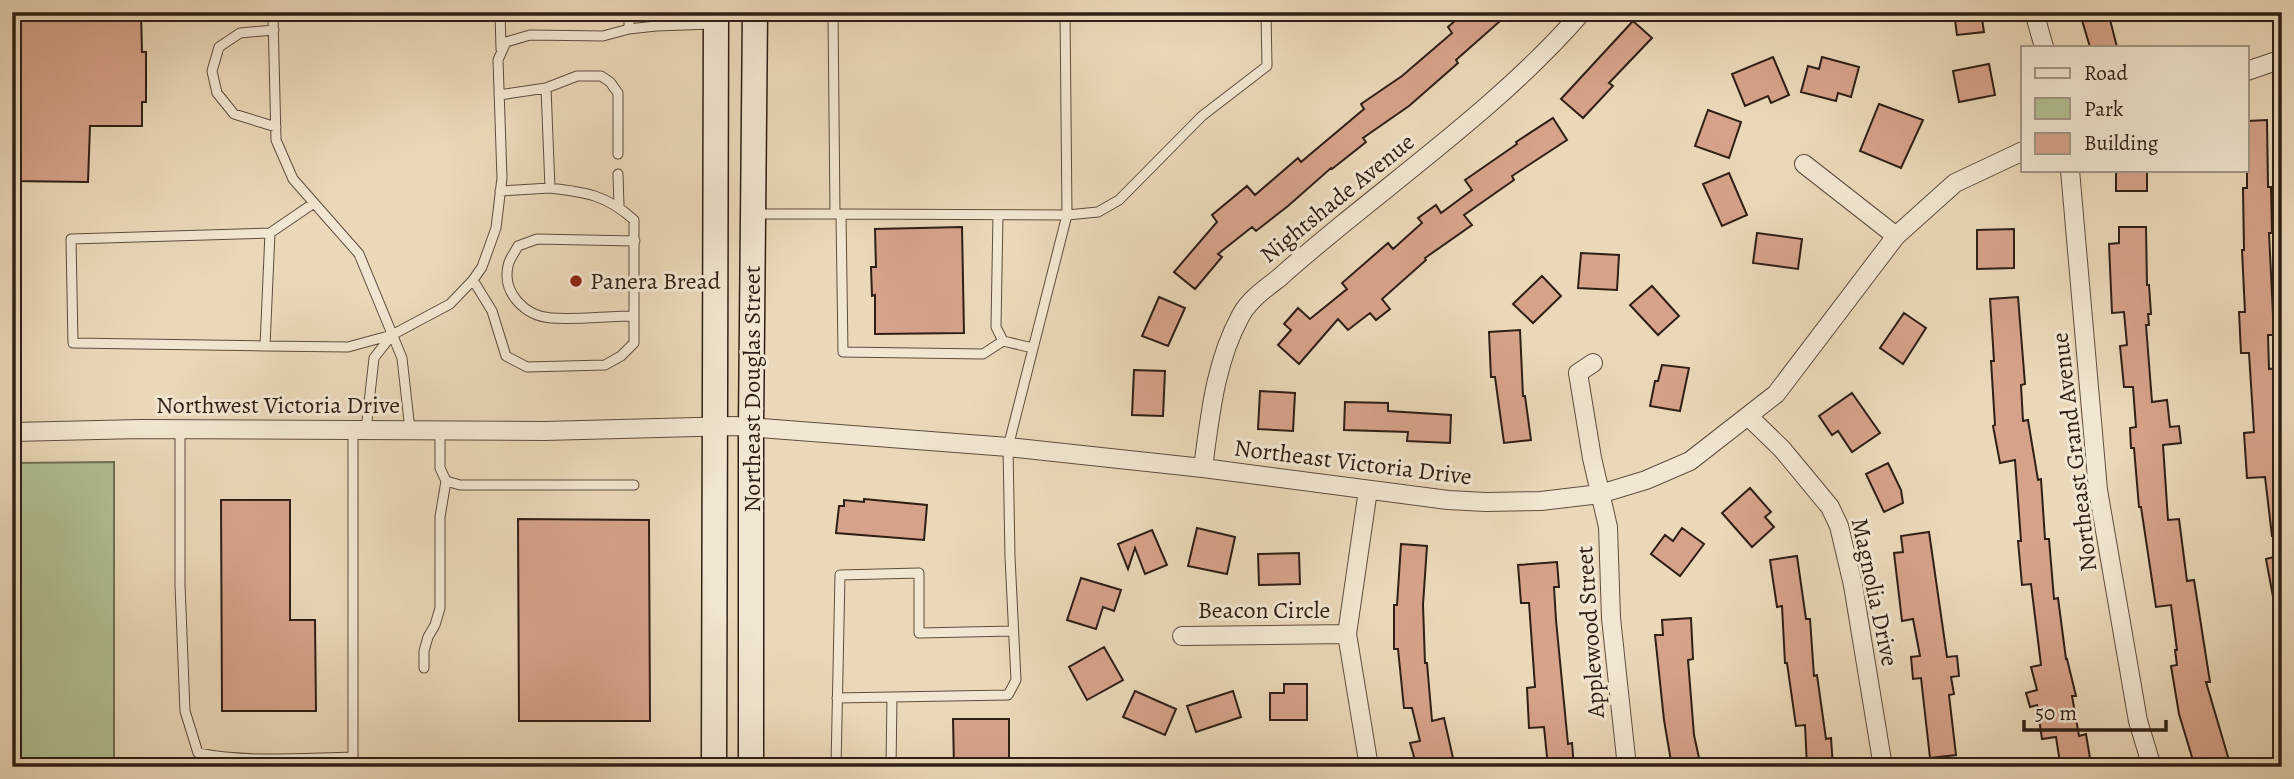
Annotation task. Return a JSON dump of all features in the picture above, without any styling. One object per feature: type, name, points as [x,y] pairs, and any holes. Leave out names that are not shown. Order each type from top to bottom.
[{"type":"main road","name":"Northeast Douglas Street","points":[[751,767],[755,12]]},
{"type":"main road","name":"Northeast Douglas Street","points":[[714,767],[716,18]]},
{"type":"street","name":"Nightshade Avenue","points":[[1203,468],[1212,402],[1223,351],[1242,312],[1261,292],[1326,237],[1455,133],[1557,42],[1582,12]]},
{"type":"street","points":[[2035,12],[2044,46]]},
{"type":"street","points":[[2248,71],[2282,59]]},
{"type":"street","name":"Northeast Victoria Drive","points":[[544,431],[751,427],[1008,447],[1486,502],[1541,501],[1600,494],[1646,480],[1690,461],[1776,394],[1896,236],[1955,183],[2021,152]]},
{"type":"street","points":[[1804,164],[1896,236]]},
{"type":"street","name":"Northeast Grand Avenue","points":[[2070,172],[2098,490],[2138,721],[2152,767]]},
{"type":"street","name":"Applewood Street","points":[[1593,363],[1578,373],[1608,527],[1611,618],[1627,767]]},
{"type":"street","name":"Magnolia Drive","points":[[1748,416],[1782,449],[1830,508],[1839,526],[1853,585],[1884,767]]},
{"type":"street","name":"Northwest Victoria Drive","points":[[12,432],[544,431]]},
{"type":"street","points":[[1368,490],[1347,634],[1370,767]]},
{"type":"street","name":"Beacon Circle","points":[[1182,636],[1347,634]]},
{"type":"lane","points":[[275,12],[276,140],[293,179],[359,254],[402,358],[410,430]]},
{"type":"lane","points":[[500,12],[501,50]]},
{"type":"lane","points":[[629,12],[629,29]]},
{"type":"lane","points":[[833,12],[843,352],[983,355],[1003,341],[1033,348]]},
{"type":"lane","points":[[837,698],[1008,695],[1016,680],[1008,447],[1067,215],[1065,12]]},
{"type":"lane","points":[[753,214],[1067,215],[1098,212],[1119,200],[1202,116],[1266,66],[1266,12]]},
{"type":"lane","points":[[314,203],[270,233],[71,239],[74,343],[348,347],[392,335],[450,304],[474,280],[482,267],[496,229],[502,178],[498,60],[506,41],[530,35],[603,36],[629,29],[716,18]]},
{"type":"lane","points":[[274,30],[240,33],[219,47],[212,71],[217,93],[234,114],[276,127]]},
{"type":"lane","points":[[499,96],[546,88],[578,76],[601,76],[610,82],[618,93],[618,153]]},
{"type":"lane","points":[[546,88],[550,188]]},
{"type":"lane","points":[[618,174],[619,206]]},
{"type":"lane","points":[[474,280],[492,311],[506,356],[527,367],[605,365],[621,356],[634,343],[634,220],[619,206],[588,193],[550,188],[500,191]]},
{"type":"lane","points":[[998,215],[996,327],[1003,341]]},
{"type":"lane","points":[[265,346],[270,233]]},
{"type":"lane","points":[[634,316],[550,318],[531,313],[512,296],[508,265],[518,246],[537,239],[635,241]]},
{"type":"lane","points":[[180,430],[180,585],[185,711],[198,753],[222,758],[353,757],[359,430],[374,358],[392,335]]},
{"type":"lane","points":[[424,668],[424,650],[440,608],[440,517],[446,481],[440,468],[440,430]]},
{"type":"lane","points":[[446,481],[460,485],[635,485]]},
{"type":"lane","points":[[836,767],[840,575],[919,573],[919,633],[1013,631]]},
{"type":"lane","points":[[891,767],[892,697]]},
{"type":"green space","points":[[114,462],[114,767],[12,767],[12,463]]},
{"type":"building","points":[[12,12],[141,12],[142,52],[146,52],[146,102],[142,102],[142,126],[90,126],[88,182],[12,181]]},
{"type":"building","points":[[1465,12],[1490,12],[1499,22],[1409,106],[1363,138],[1366,142],[1256,231],[1252,227],[1218,254],[1222,257],[1195,289],[1174,272],[1217,222],[1212,215],[1247,186],[1255,195],[1298,158],[1301,162],[1364,109],[1361,104],[1402,76],[1452,33],[1448,27]]},
{"type":"building","points":[[1954,12],[1981,12],[1984,32],[1957,35]]},
{"type":"building","points":[[2108,12],[2117,46],[2090,46],[2081,17]]},
{"type":"building","points":[[1633,21],[1652,38],[1609,83],[1613,86],[1583,118],[1561,99]]},
{"type":"building","points":[[1773,57],[1789,95],[1771,103],[1768,96],[1745,106],[1732,74]]},
{"type":"building","points":[[1822,57],[1859,67],[1851,97],[1838,93],[1836,101],[1801,92],[1808,66],[1819,69]]},
{"type":"building","points":[[1989,64],[1995,95],[1959,102],[1953,71]]},
{"type":"building","points":[[1879,104],[1923,120],[1901,168],[1860,151]]},
{"type":"building","points":[[1708,110],[1741,122],[1729,158],[1695,146]]},
{"type":"building","points":[[1553,118],[1567,140],[1512,176],[1514,180],[1464,215],[1472,225],[1425,258],[1426,260],[1382,299],[1390,309],[1376,320],[1370,313],[1348,330],[1338,319],[1299,364],[1278,345],[1291,330],[1284,324],[1298,308],[1310,319],[1347,289],[1342,283],[1388,243],[1393,249],[1422,223],[1418,218],[1436,205],[1441,213],[1472,190],[1465,180]]},
{"type":"building","points":[[2267,120],[2274,335],[2268,335],[2269,369],[2277,368],[2280,414],[2274,415],[2277,455],[2282,454],[2282,536],[2272,536],[2265,477],[2247,478],[2244,433],[2254,432],[2249,353],[2241,353],[2239,312],[2245,312],[2242,250],[2243,188],[2247,188],[2248,172],[2248,121]]},
{"type":"building","points":[[2116,172],[2147,172],[2147,191],[2116,191]]},
{"type":"building","points":[[1729,173],[1747,215],[1722,226],[1703,184]]},
{"type":"building","points":[[962,227],[964,333],[875,334],[875,295],[872,296],[871,267],[876,267],[875,229]]},
{"type":"building","points":[[2119,227],[2146,227],[2147,285],[2151,314],[2148,314],[2149,325],[2146,325],[2152,402],[2167,400],[2170,427],[2179,426],[2181,443],[2163,445],[2168,520],[2179,519],[2187,581],[2194,580],[2210,682],[2206,682],[2231,767],[2195,767],[2179,714],[2171,666],[2177,665],[2177,650],[2171,605],[2156,607],[2139,507],[2134,448],[2131,448],[2130,428],[2136,427],[2133,387],[2124,387],[2120,346],[2127,345],[2124,312],[2112,313],[2109,244],[2119,243]]},
{"type":"building","points":[[2014,229],[2014,268],[1977,269],[1977,230]]},
{"type":"building","points":[[1757,233],[1802,239],[1798,269],[1753,263]]},
{"type":"building","points":[[1581,253],[1619,255],[1617,290],[1578,288]]},
{"type":"building","points":[[1542,276],[1561,296],[1533,323],[1513,304]]},
{"type":"building","points":[[1652,286],[1679,316],[1658,335],[1630,305]]},
{"type":"building","points":[[1159,297],[1185,308],[1168,346],[1142,336]]},
{"type":"building","points":[[2018,297],[2025,384],[2021,385],[2023,421],[2028,420],[2038,480],[2041,479],[2045,539],[2049,539],[2054,599],[2058,598],[2066,659],[2076,696],[2072,696],[2079,736],[2086,734],[2090,758],[2060,763],[2056,737],[2042,739],[2037,705],[2030,707],[2026,693],[2037,690],[2031,667],[2041,665],[2031,584],[2022,585],[2015,460],[2000,463],[1993,426],[1991,361],[1994,361],[1990,299]]},
{"type":"building","points":[[1904,313],[1926,328],[1903,364],[1880,348]]},
{"type":"building","points":[[1520,330],[1523,396],[1531,440],[1504,443],[1495,377],[1491,377],[1489,332]]},
{"type":"building","points":[[1662,365],[1689,368],[1680,411],[1650,406],[1655,381],[1658,381]]},
{"type":"building","points":[[1134,370],[1165,371],[1163,416],[1132,415]]},
{"type":"building","points":[[1260,391],[1295,393],[1293,431],[1258,429]]},
{"type":"building","points":[[1852,393],[1880,433],[1852,452],[1838,431],[1832,435],[1819,416]]},
{"type":"building","points":[[1345,402],[1388,403],[1388,411],[1451,415],[1450,443],[1407,441],[1408,432],[1344,430]]},
{"type":"building","points":[[1888,463],[1901,490],[1903,503],[1884,512],[1866,474]]},
{"type":"building","points":[[1750,488],[1771,512],[1765,517],[1774,527],[1752,547],[1722,513]]},
{"type":"building","points":[[864,499],[927,505],[924,540],[836,533],[839,506],[844,506],[844,500],[864,502]]},
{"type":"building","points":[[221,500],[290,500],[290,620],[315,620],[316,711],[222,711]]},
{"type":"building","points":[[518,519],[649,520],[650,721],[519,721]]},
{"type":"building","points":[[1197,528],[1235,537],[1227,574],[1188,566]]},
{"type":"building","points":[[1682,528],[1704,544],[1680,576],[1651,554],[1665,535],[1673,541]]},
{"type":"building","points":[[1152,530],[1167,565],[1145,574],[1135,548],[1128,569],[1118,544]]},
{"type":"building","points":[[1929,532],[1947,657],[1957,656],[1959,676],[1951,677],[1954,694],[1949,695],[1956,755],[1930,758],[1921,678],[1913,679],[1911,657],[1920,656],[1913,619],[1902,621],[1894,553],[1903,552],[1901,536]]},
{"type":"building","points":[[1401,544],[1427,546],[1423,605],[1425,663],[1432,721],[1444,718],[1453,758],[1417,767],[1410,743],[1420,741],[1412,708],[1404,708],[1398,649],[1394,649],[1394,605],[1397,605]]},
{"type":"building","points":[[1299,553],[1300,584],[1259,585],[1258,554]]},
{"type":"building","points":[[2282,555],[2282,601],[2274,602],[2266,559]]},
{"type":"building","points":[[1797,556],[1806,619],[1810,619],[1814,676],[1817,675],[1826,739],[1831,738],[1833,767],[1807,767],[1805,725],[1796,726],[1785,663],[1782,606],[1777,607],[1770,560]]},
{"type":"building","points":[[1557,562],[1559,587],[1554,587],[1556,620],[1568,744],[1572,743],[1574,767],[1548,767],[1544,727],[1529,728],[1527,688],[1535,687],[1529,603],[1521,603],[1518,565]]},
{"type":"building","points":[[1081,578],[1121,590],[1114,611],[1103,607],[1096,629],[1067,620]]},
{"type":"building","points":[[1691,618],[1693,659],[1688,660],[1694,735],[1701,767],[1672,767],[1655,635],[1663,635],[1662,620]]},
{"type":"building","points":[[1104,647],[1123,680],[1087,700],[1069,667]]},
{"type":"building","points":[[1284,684],[1307,684],[1307,720],[1270,720],[1270,693],[1284,693]]},
{"type":"building","points":[[1135,691],[1176,709],[1165,735],[1123,717]]},
{"type":"building","points":[[1233,691],[1241,717],[1196,732],[1187,706]]},
{"type":"building","points":[[953,719],[1009,719],[1009,767],[954,767]]},
{"type":"place","name":"Panera Bread","points":[[576,281]]}]
